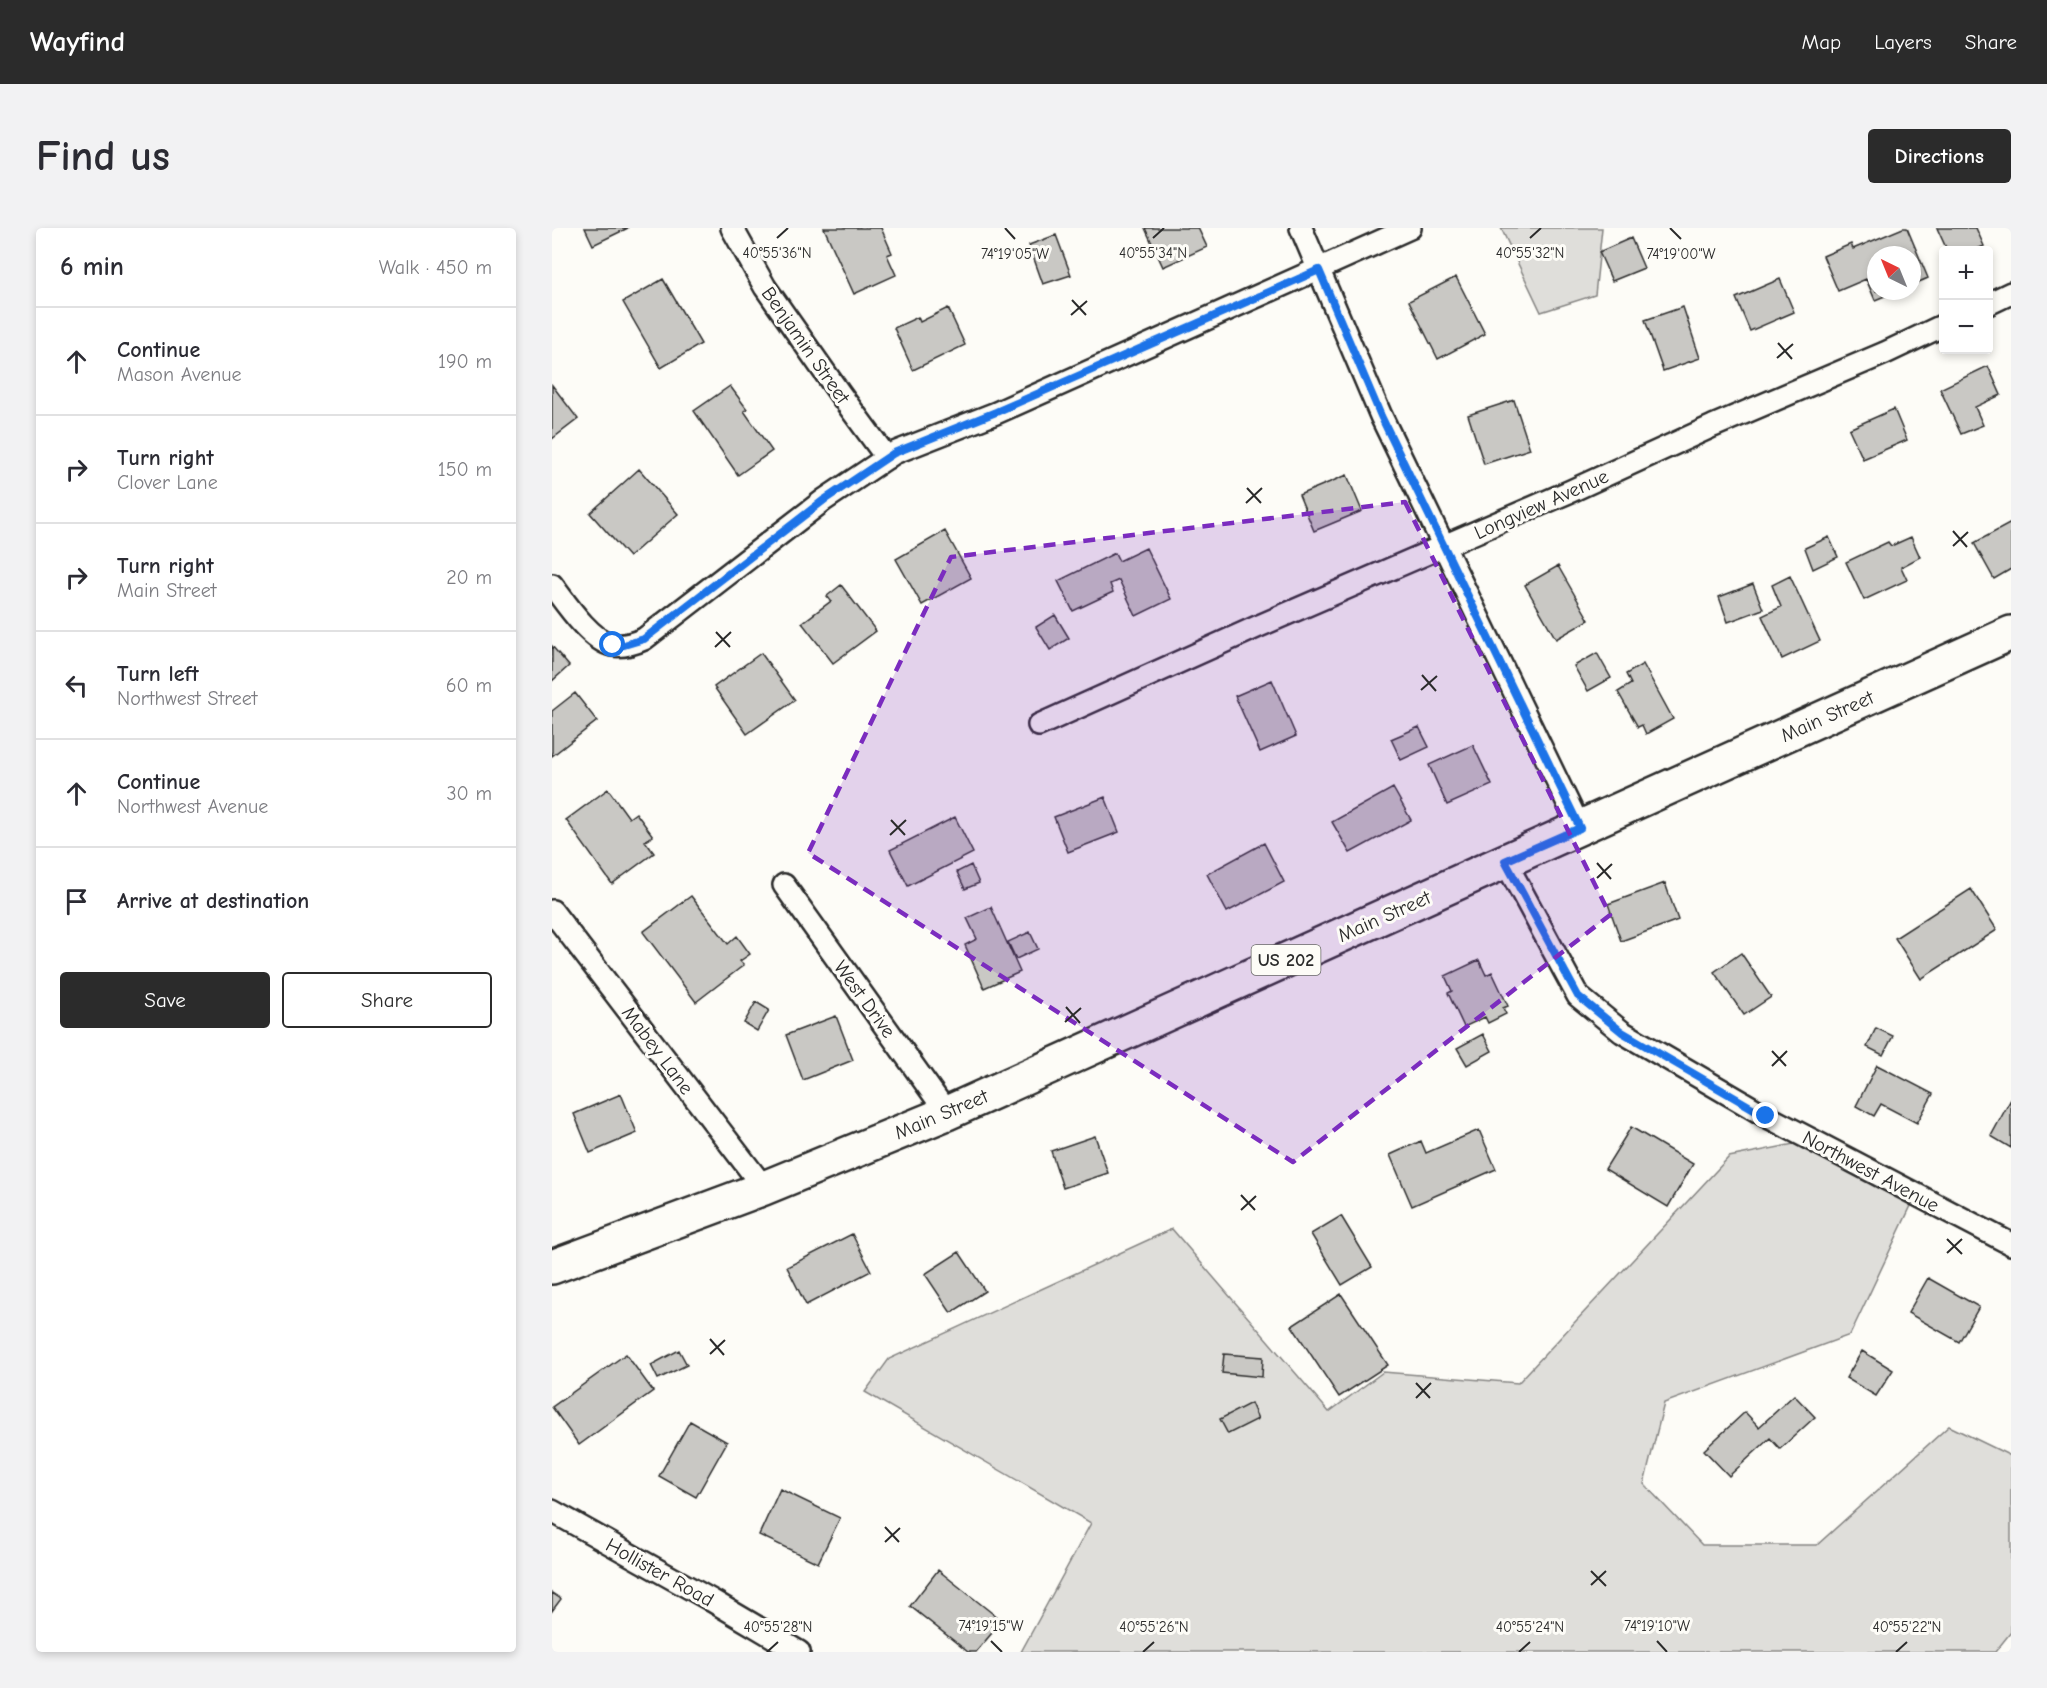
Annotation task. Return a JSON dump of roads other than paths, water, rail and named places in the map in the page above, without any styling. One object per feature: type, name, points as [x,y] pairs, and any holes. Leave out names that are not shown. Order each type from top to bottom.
[{"type":"main road","name":"Main Street","points":[[552,1267],[764,1188],[947,1113],[2011,633]]},
{"type":"street","name":"Benjamin Street","points":[[732,228],[765,287],[887,458]]},
{"type":"street","points":[[1301,228],[1381,416],[1580,828]]},
{"type":"street","points":[[552,585],[570,609],[603,641],[613,645],[644,639],[824,500],[894,453],[1007,408],[1410,228]]},
{"type":"street","points":[[1993,302],[2011,294]]},
{"type":"street","name":"Longview Avenue","points":[[1039,725],[1939,327]]},
{"type":"street","name":"Northwest Avenue","points":[[1505,861],[1578,996],[1622,1032],[1766,1116],[2011,1244]]},
{"type":"street","name":"West Drive","points":[[784,885],[947,1113]]},
{"type":"street","name":"Mabey Lane","points":[[552,911],[764,1188]]},
{"type":"street","name":"Hollister Road","points":[[552,1511],[799,1652]]}]
